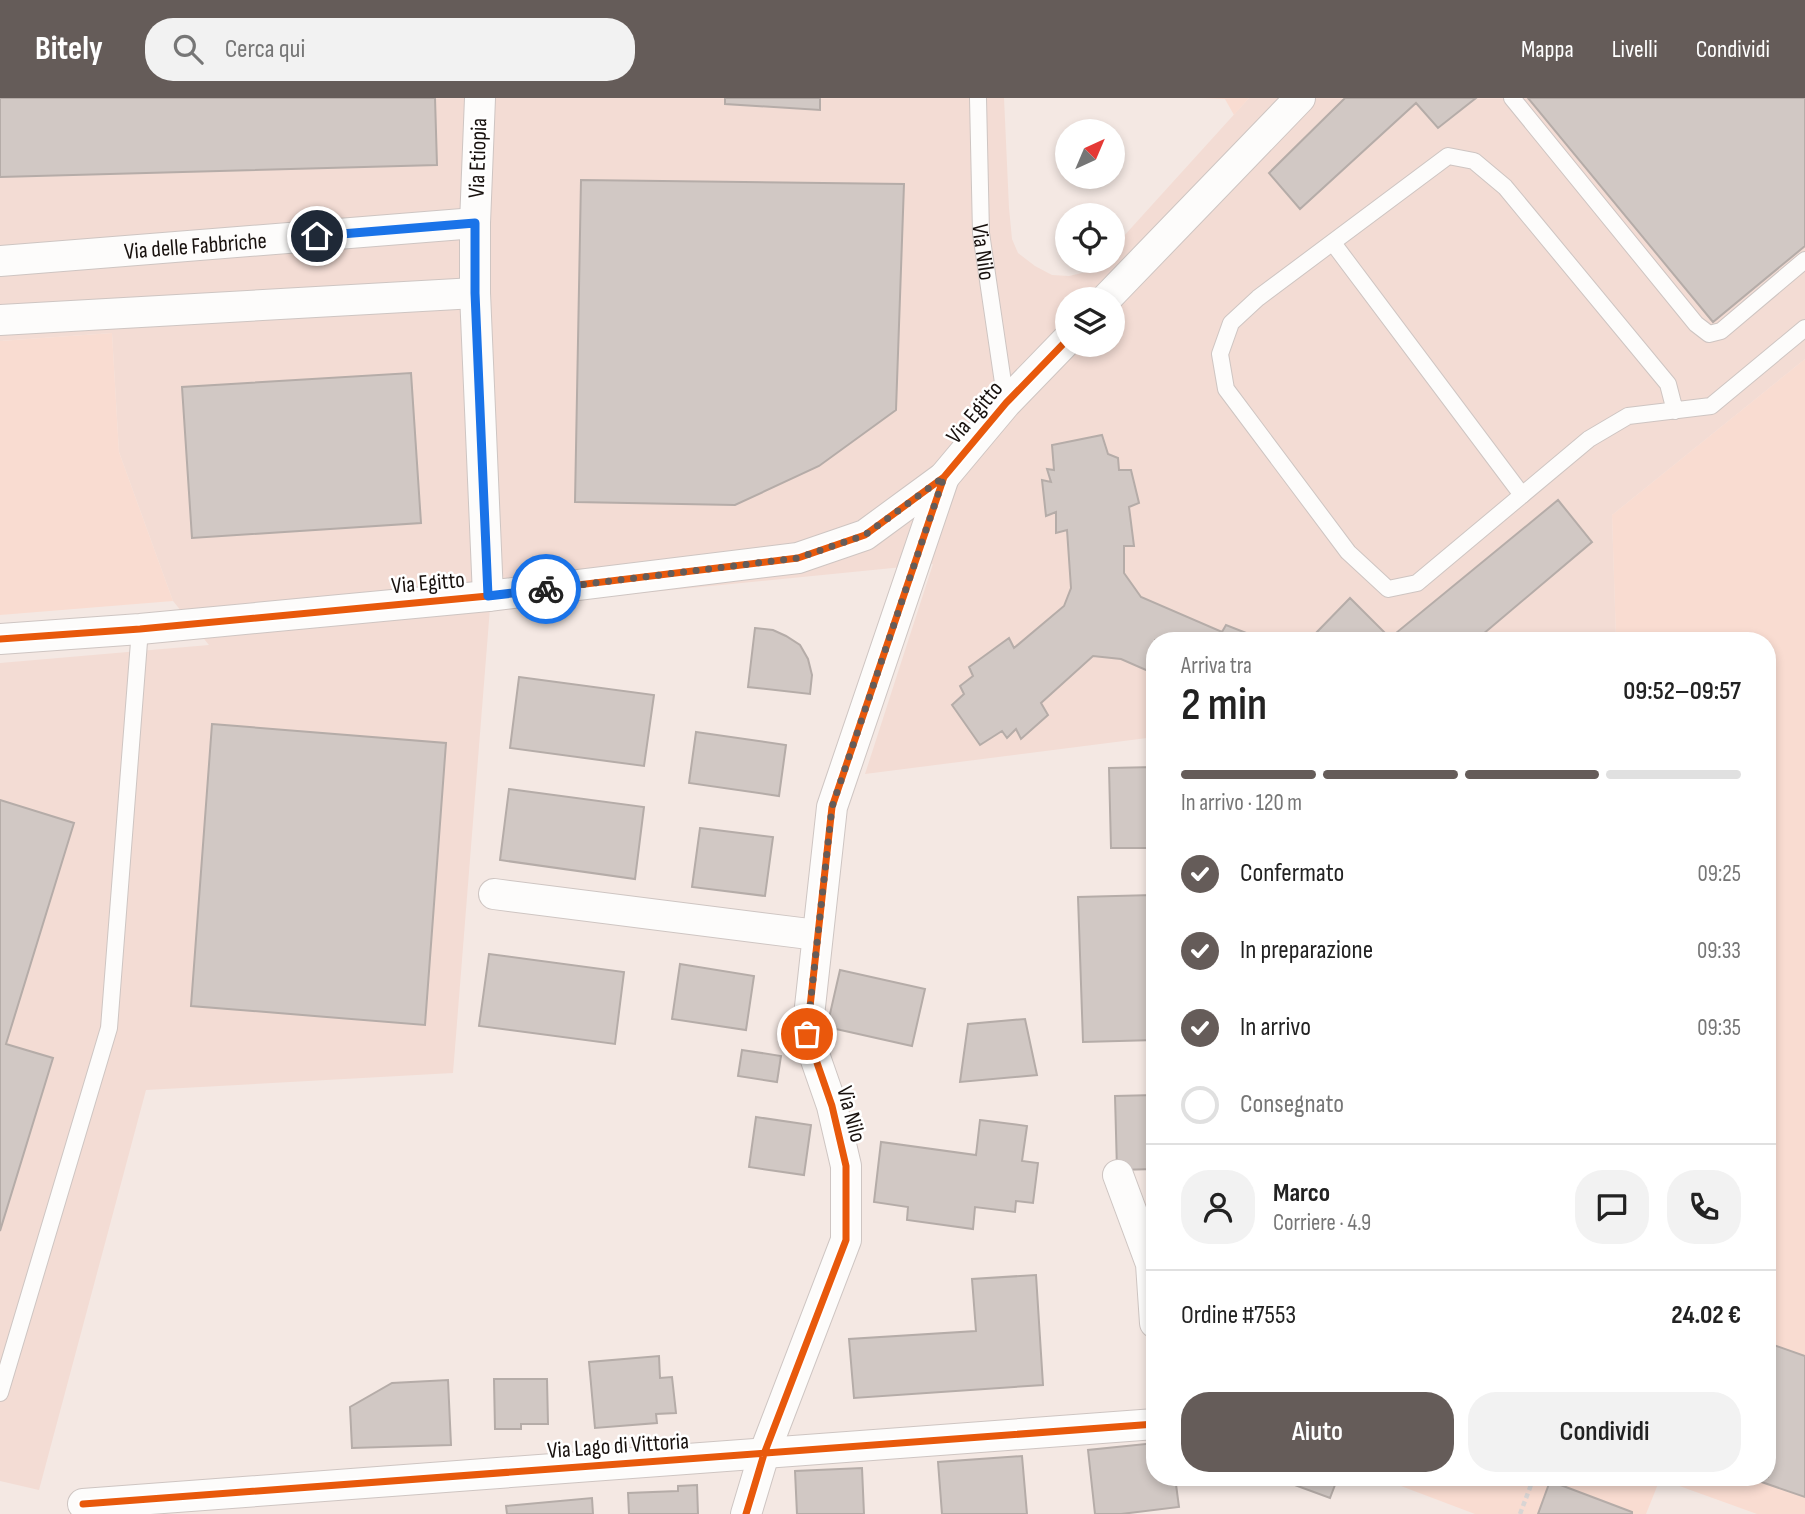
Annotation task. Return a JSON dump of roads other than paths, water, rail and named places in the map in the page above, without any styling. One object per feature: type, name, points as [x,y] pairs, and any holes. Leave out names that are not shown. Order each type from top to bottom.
[{"type":"street","name":"Via Etiopia","points":[[480,98],[475,293],[488,596]]},
{"type":"street","points":[[1118,287],[1300,98]]},
{"type":"street","name":"Via delle Fabbriche","points":[[0,261],[475,223]]},
{"type":"street","points":[[0,320],[475,293]]},
{"type":"street","name":"Via Egitto","points":[[0,639],[140,629],[488,596],[798,558],[865,535],[944,477],[1006,403],[1055,352]]},
{"type":"street","name":"Via Nilo","points":[[746,1514],[764,1454],[846,1240],[846,1166],[832,1106],[807,1034],[832,807],[944,477]]},
{"type":"street","points":[[494,894],[817,935]]},
{"type":"street","points":[[1118,1175],[1146,1251]]},
{"type":"street","name":"Via Lago di Vittoria","points":[[83,1504],[1146,1425]]},
{"type":"lane","name":"Via Nilo","points":[[978,98],[981,233],[1006,403]]},
{"type":"lane","points":[[1512,98],[1696,324],[1709,334],[1721,331],[1805,260]]},
{"type":"lane","points":[[1675,411],[1668,384],[1505,187],[1474,160],[1448,156],[1258,298],[1231,323],[1220,354],[1226,389],[1348,552],[1388,589],[1417,583],[1589,439],[1628,416],[1675,411],[1711,406],[1805,328]]},
{"type":"lane","points":[[1333,243],[1522,495]]},
{"type":"lane","points":[[0,1393],[109,1028],[140,629]]}]
